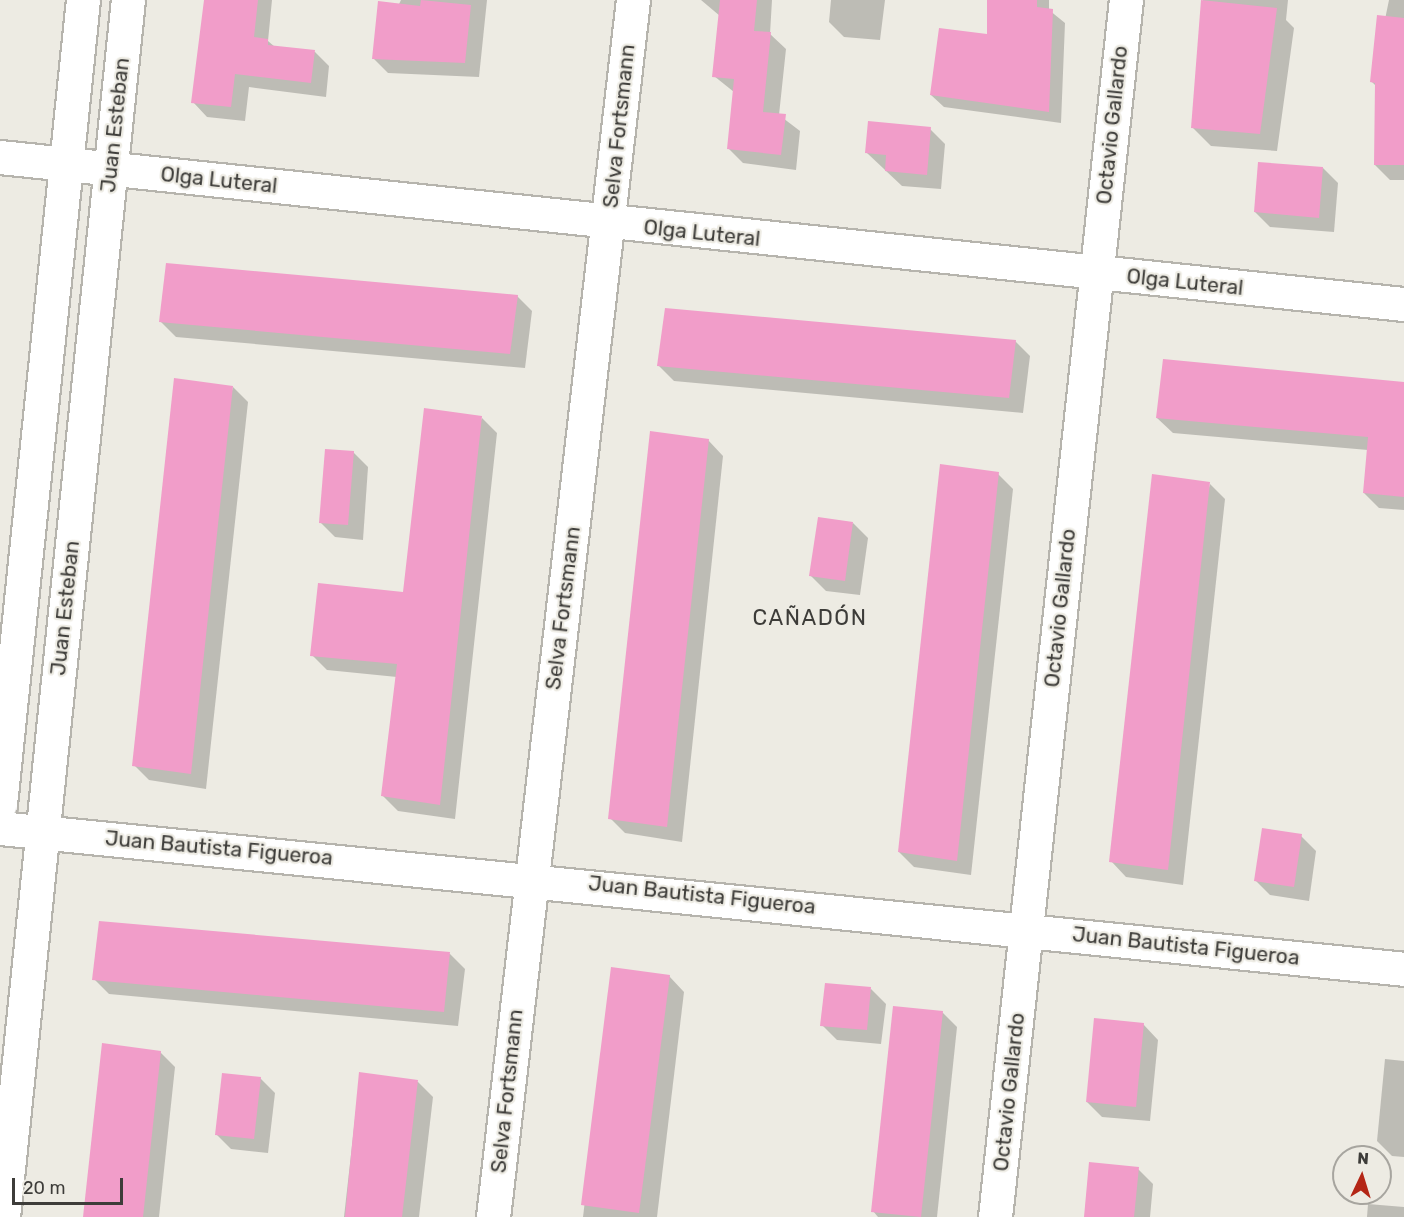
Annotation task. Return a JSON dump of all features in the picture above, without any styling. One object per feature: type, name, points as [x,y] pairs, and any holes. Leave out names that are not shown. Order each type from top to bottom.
[{"type":"street","points":[[0,804],[82,0]]},
{"type":"street","name":"Juan Esteban","points":[[3,1217],[4,1164],[42,832],[128,0]]},
{"type":"street","name":"Selva Fortsmann","points":[[493,1217],[530,878],[609,224],[633,0]]},
{"type":"street","name":"Octavio Gallardo","points":[[995,1217],[1126,0]]},
{"type":"street","name":"Olga Luteral","points":[[0,157],[609,224],[1404,304]]},
{"type":"street","name":"Juan Bautista Figueroa","points":[[0,828],[530,878],[1404,969]]},
{"type":"building","points":[[204,0],[258,0],[254,37],[268,39],[268,45],[315,50],[311,83],[235,74],[231,107],[191,103]]},
{"type":"building","points":[[421,0],[471,5],[465,63],[372,59],[378,1],[420,6]]},
{"type":"building","points":[[720,0],[757,0],[754,31],[771,32],[763,112],[786,114],[781,155],[727,149],[734,79],[712,77]]},
{"type":"building","points":[[987,0],[1037,0],[1037,7],[1053,9],[1049,112],[930,95],[939,28],[987,34]]},
{"type":"building","points":[[1201,0],[1277,8],[1260,134],[1191,128]]},
{"type":"building","points":[[1377,15],[1404,18],[1404,165],[1374,165],[1375,83],[1370,82]]},
{"type":"building","points":[[868,121],[931,127],[927,175],[885,171],[886,155],[865,153]]},
{"type":"building","points":[[1258,162],[1323,167],[1319,218],[1254,212]]},
{"type":"building","points":[[166,263],[518,295],[510,354],[159,322]]},
{"type":"building","points":[[665,308],[1016,340],[1009,398],[657,366]]},
{"type":"building","points":[[1163,359],[1404,382],[1404,497],[1363,493],[1368,437],[1156,418]]},
{"type":"building","points":[[174,378],[233,386],[191,774],[132,766]]},
{"type":"building","points":[[424,408],[482,416],[440,805],[381,796],[397,664],[310,656],[318,583],[403,592]]},
{"type":"building","points":[[650,431],[709,439],[667,827],[608,819]]},
{"type":"building","points":[[325,449],[354,451],[348,525],[319,523]]},
{"type":"building","points":[[940,464],[999,472],[957,861],[898,852]]},
{"type":"building","points":[[1152,474],[1210,482],[1168,870],[1109,862]]},
{"type":"building","points":[[818,517],[853,522],[845,581],[809,576]]},
{"type":"building","points":[[1262,828],[1302,834],[1294,887],[1254,881]]},
{"type":"building","points":[[99,921],[450,952],[444,1012],[92,980]]},
{"type":"building","points":[[611,967],[670,975],[639,1213],[581,1205]]},
{"type":"building","points":[[825,983],[871,987],[867,1030],[820,1026]]},
{"type":"building","points":[[893,1006],[943,1011],[921,1217],[871,1212]]},
{"type":"building","points":[[1094,1018],[1144,1023],[1136,1107],[1086,1102]]},
{"type":"building","points":[[102,1043],[161,1051],[143,1217],[83,1217]]},
{"type":"building","points":[[359,1072],[418,1080],[402,1217],[345,1217]]},
{"type":"building","points":[[222,1073],[261,1077],[254,1139],[215,1135]]},
{"type":"building","points":[[1089,1162],[1139,1167],[1134,1217],[1084,1217]]},
{"type":"district","name":"CAÑADÓN","points":[[810,618]]}]
